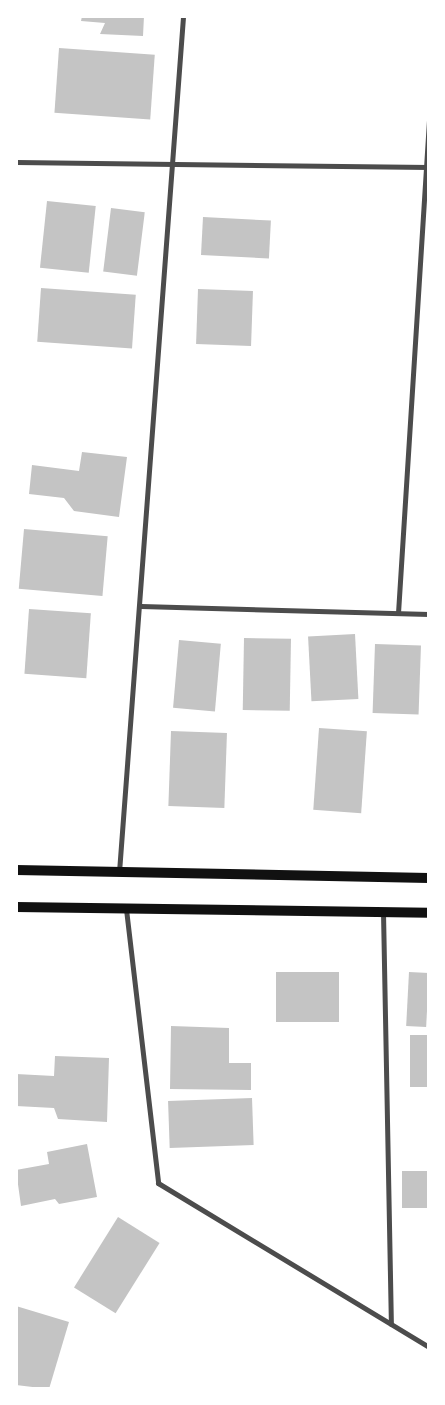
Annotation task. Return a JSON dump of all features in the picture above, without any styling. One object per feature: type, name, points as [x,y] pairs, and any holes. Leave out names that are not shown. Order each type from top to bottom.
[{"type":"main road","points":[[16,870],[429,878]]},
{"type":"main road","points":[[16,907],[429,913]]},
{"type":"street","points":[[120,872],[183,16]]},
{"type":"street","points":[[398,613],[429,115]]},
{"type":"street","points":[[16,162],[427,167]]},
{"type":"street","points":[[141,606],[429,614]]},
{"type":"street","points":[[126,909],[158,1183],[429,1347]]},
{"type":"street","points":[[384,912],[390,1324]]},
{"type":"building","points":[[82,16],[144,16],[143,36],[100,34],[105,23],[81,21]]},
{"type":"building","points":[[59,48],[155,55],[150,120],[54,113]]},
{"type":"building","points":[[47,201],[96,206],[89,273],[40,268]]},
{"type":"building","points":[[111,208],[145,212],[137,276],[103,272]]},
{"type":"building","points":[[203,217],[271,221],[269,259],[201,255]]},
{"type":"building","points":[[41,288],[136,295],[132,348],[37,342]]},
{"type":"building","points":[[198,289],[253,291],[251,346],[196,344]]},
{"type":"building","points":[[82,452],[127,457],[119,517],[74,511],[64,498],[29,494],[32,465],[79,471]]},
{"type":"building","points":[[24,529],[108,536],[102,596],[19,589]]},
{"type":"building","points":[[29,609],[91,613],[86,678],[24,674]]},
{"type":"building","points":[[355,634],[358,699],[311,701],[308,636]]},
{"type":"building","points":[[244,638],[291,639],[290,711],[243,710]]},
{"type":"building","points":[[179,640],[221,644],[215,711],[173,708]]},
{"type":"building","points":[[375,644],[421,646],[419,715],[373,713]]},
{"type":"building","points":[[319,728],[367,731],[361,813],[313,810]]},
{"type":"building","points":[[171,731],[227,733],[224,808],[168,806]]},
{"type":"building","points":[[276,972],[339,972],[339,1022],[276,1022]]},
{"type":"building","points":[[409,972],[429,973],[426,1027],[406,1026]]},
{"type":"building","points":[[171,1026],[229,1028],[229,1063],[251,1063],[251,1090],[170,1089]]},
{"type":"building","points":[[410,1035],[429,1035],[429,1087],[410,1087]]},
{"type":"building","points":[[55,1056],[109,1058],[107,1122],[58,1119],[54,1108],[16,1106],[16,1074],[54,1076]]},
{"type":"building","points":[[252,1098],[254,1145],[170,1148],[168,1101]]},
{"type":"building","points":[[87,1144],[97,1197],[59,1204],[55,1199],[21,1206],[16,1170],[49,1164],[47,1152]]},
{"type":"building","points":[[402,1171],[429,1171],[429,1208],[402,1208]]},
{"type":"building","points":[[118,1217],[160,1243],[116,1313],[74,1287]]},
{"type":"building","points":[[16,1306],[69,1322],[49,1389],[16,1385]]}]
